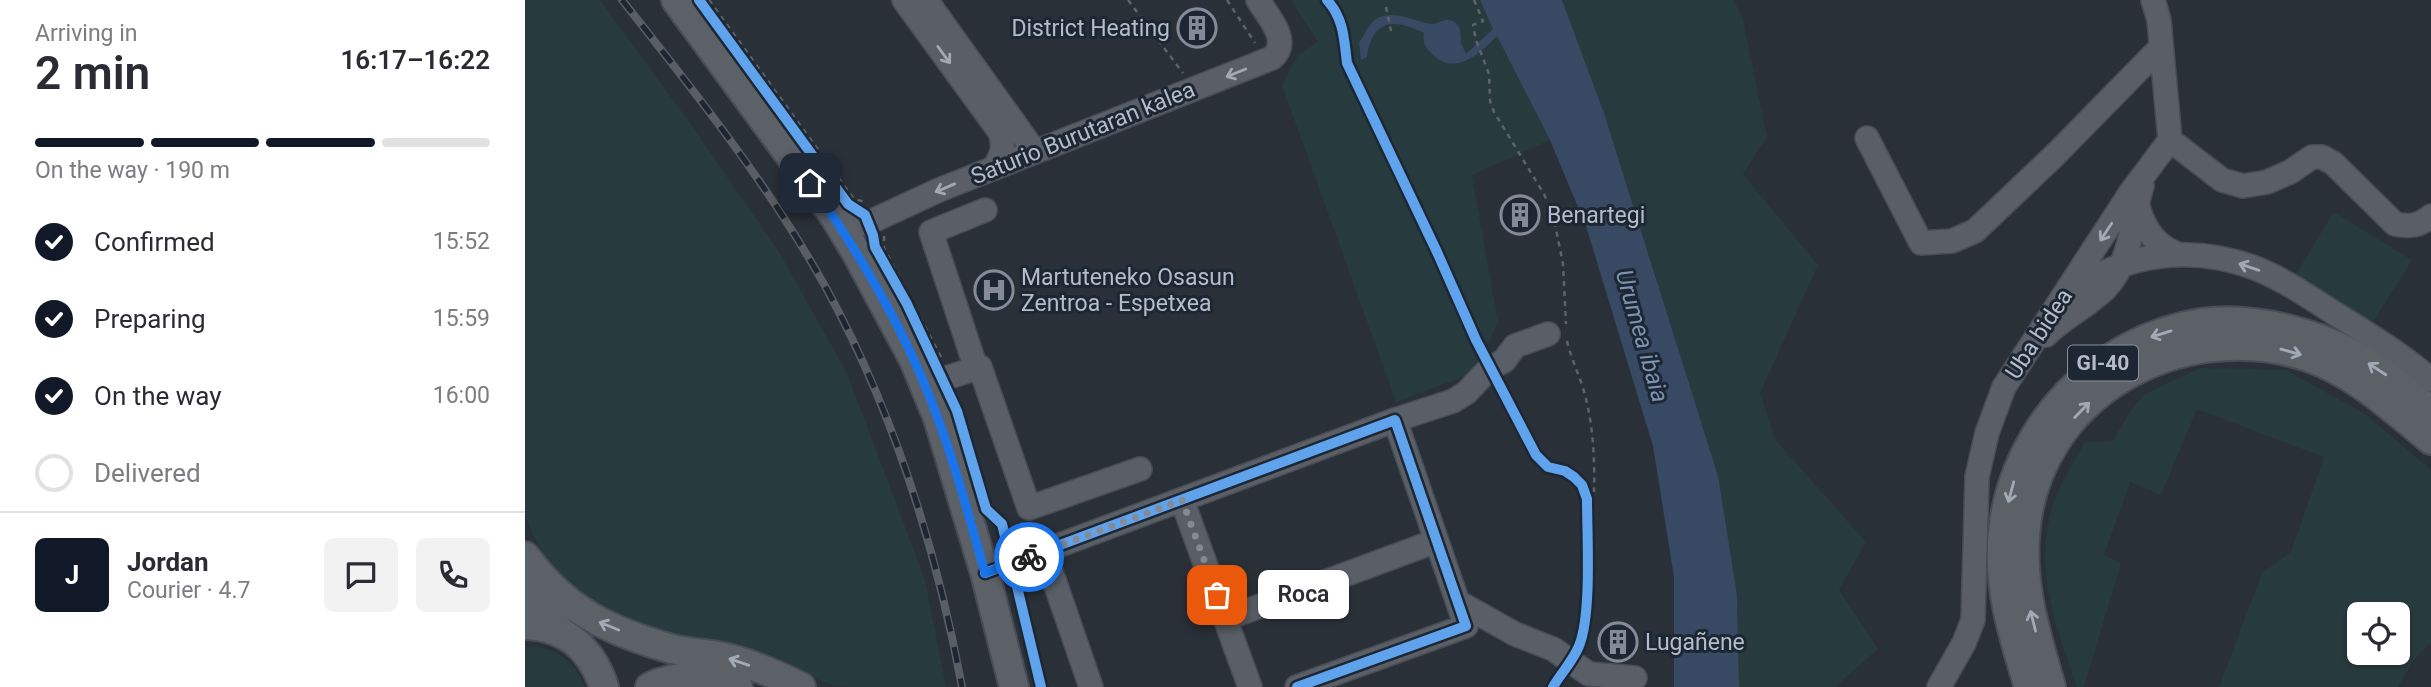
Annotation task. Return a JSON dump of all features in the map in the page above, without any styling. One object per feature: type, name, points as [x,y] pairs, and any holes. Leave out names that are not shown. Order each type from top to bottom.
[{"type":"main road","points":[[676,0],[835,217],[941,379],[938,418],[985,573],[1014,687]]},
{"type":"main road","name":"GI-40","points":[[2029,687],[2011,629],[2005,597],[2002,544],[2007,505],[2014,478],[2027,450],[2055,406],[2091,371],[2114,355],[2150,338],[2200,323],[2227,321],[2267,324],[2339,346],[2381,370],[2429,432]]},
{"type":"main road","name":"GI-40","points":[[2051,687],[2033,624],[2024,569],[2029,509],[2038,479],[2063,431],[2082,409],[2115,381],[2139,368],[2190,350],[2244,344],[2276,348],[2311,358],[2346,375],[2429,432]]},
{"type":"main road","points":[[525,556],[549,586],[577,610],[609,627],[674,649],[730,658],[801,687]]},
{"type":"main road","points":[[525,586],[538,609],[560,631],[585,649],[598,668],[604,687]]},
{"type":"main road","points":[[525,625],[540,625],[560,631]]},
{"type":"main road","points":[[585,649],[610,652],[674,649]]},
{"type":"main road","points":[[650,687],[681,678],[706,678],[739,687]]},
{"type":"street","points":[[904,0],[1000,132],[1004,142],[1003,150],[995,168]]},
{"type":"street","points":[[926,0],[1035,152]]},
{"type":"street","name":"Saturio Burutaran kalea","points":[[876,226],[939,190],[1272,58],[1281,44],[1278,33],[1258,0]]},
{"type":"street","points":[[2153,0],[2159,20],[2171,141],[2222,180],[2243,186],[2267,182],[2290,172],[2312,157],[2322,157],[2333,163],[2395,224],[2408,227],[2422,224],[2431,216]]},
{"type":"street","points":[[1867,138],[1921,243],[1952,241],[1975,231],[2054,156],[2161,47]]},
{"type":"street","name":"Uba bidea","points":[[1939,687],[1964,643],[1973,620],[1977,477],[1987,433],[2004,387],[2131,192],[2171,141]]},
{"type":"street","points":[[2022,360],[2059,323],[2107,286],[2121,265],[2145,176]]},
{"type":"street","points":[[2138,206],[2149,234],[2163,248],[2177,254]]},
{"type":"street","points":[[977,368],[931,232],[985,211]]},
{"type":"street","points":[[835,217],[850,225],[876,226]]},
{"type":"street","points":[[856,252],[857,236],[876,226]]},
{"type":"street","points":[[2053,311],[2097,276],[2121,265],[2177,254],[2218,258],[2255,268],[2295,289],[2373,336],[2431,380]]},
{"type":"street","points":[[985,573],[1395,420],[1453,401],[1466,393],[1490,368],[1504,361],[1515,346],[1548,334]]},
{"type":"street","points":[[941,379],[980,367],[1029,508],[1140,469]]},
{"type":"street","points":[[1297,687],[1466,626],[1395,420]]},
{"type":"street","points":[[1182,500],[1250,687]]},
{"type":"street","points":[[1225,619],[1436,541]]},
{"type":"street","points":[[1044,551],[1091,687]]},
{"type":"street","points":[[1458,602],[1515,634],[1553,649],[1589,674],[1635,678]]},
{"type":"path","points":[[699,0],[848,204],[876,226],[941,379]]},
{"type":"path","points":[[709,0],[854,199],[866,202],[871,200]]},
{"type":"path","points":[[1129,0],[1187,79]]},
{"type":"path","points":[[1227,0],[1258,48]]},
{"type":"path","points":[[1474,0],[1483,21],[1473,25],[1489,74],[1490,101],[1507,136],[1544,194],[1554,219],[1563,264],[1566,335],[1583,389],[1595,459],[1591,495]]},
{"type":"path","points":[[1386,7],[1391,31]]},
{"type":"path","points":[[876,226],[874,247],[908,304],[957,411],[986,509],[992,515]]},
{"type":"path","points":[[1582,485],[1591,495]]},
{"type":"green space","points":[[525,0],[600,0],[690,123],[779,252],[847,373],[925,580],[946,687],[835,686],[750,648],[662,631],[635,622],[588,599],[568,583],[536,541],[525,514]]},
{"type":"green space","points":[[1291,0],[1480,0],[1550,140],[1472,175],[1498,323],[1473,373],[1396,402],[1282,85],[1298,55],[1318,42]]},
{"type":"green space","points":[[1562,0],[1734,0],[1743,20],[1767,137],[1743,174],[1818,265],[1760,393],[1775,439],[1866,542],[1839,590],[1878,649],[1835,687],[1739,687],[1737,595],[1656,277],[1604,113]]},
{"type":"green space","points":[[2334,212],[2412,260],[2371,325],[2294,277]]},
{"type":"green space","points":[[2200,368],[2286,370],[2367,415],[2431,470],[2431,642],[2413,661],[2398,687],[2219,687],[2262,573],[2291,552],[2324,457],[2197,409],[2161,495],[2130,482],[2104,555],[2121,563],[2084,687],[2077,687],[2054,618],[2049,594],[2045,547],[2048,523],[2058,492],[2085,442],[2113,441],[2130,411],[2145,394]]},
{"type":"green space","points":[[525,646],[545,649],[562,656],[581,677],[585,687],[525,687]]},
{"type":"water","name":"Urumea ibaia","points":[[1480,0],[1562,0],[1604,113],[1718,476],[1737,595],[1739,687],[1674,687],[1674,577],[1653,446],[1586,226],[1550,140],[1497,36],[1467,60],[1449,63],[1429,51],[1424,41],[1424,33],[1403,25],[1386,25],[1374,35],[1367,57],[1361,60],[1359,42],[1373,21],[1389,15],[1431,24],[1446,20],[1454,22],[1460,29],[1461,43],[1466,54],[1493,29]]},
{"type":"railway","points":[[622,0],[703,104],[780,211],[850,334],[872,382],[910,481],[939,583],[962,687]]},
{"type":"cycle path","points":[[699,0],[848,204],[865,215],[875,247],[907,304],[957,411],[986,509],[1002,524],[1041,687]]},
{"type":"cycle path","points":[[1327,0],[1340,22],[1347,63],[1476,340],[1536,455],[1548,467],[1565,471],[1574,477],[1582,485],[1587,499],[1588,574],[1583,632],[1579,646],[1553,687]]},
{"type":"cycle path","points":[[985,573],[1395,420],[1466,626],[1297,687]]},
{"type":"way so far","points":[[1029,557],[1182,500],[1217,595]]},
{"type":"place","name":"District Heating","points":[[1197,28]]},
{"type":"place","name":"Benartegi","points":[[1520,215]]},
{"type":"place","name":"Martuteneko Osasun Zentroa - Espetxea","points":[[994,290]]},
{"type":"place","name":"Roca","points":[[1217,595]]},
{"type":"place","name":"Lugañene","points":[[1618,642]]},
{"type":"route","points":[[810,183],[856,252],[914,360],[938,418],[957,475],[985,573],[1029,557]]}]
